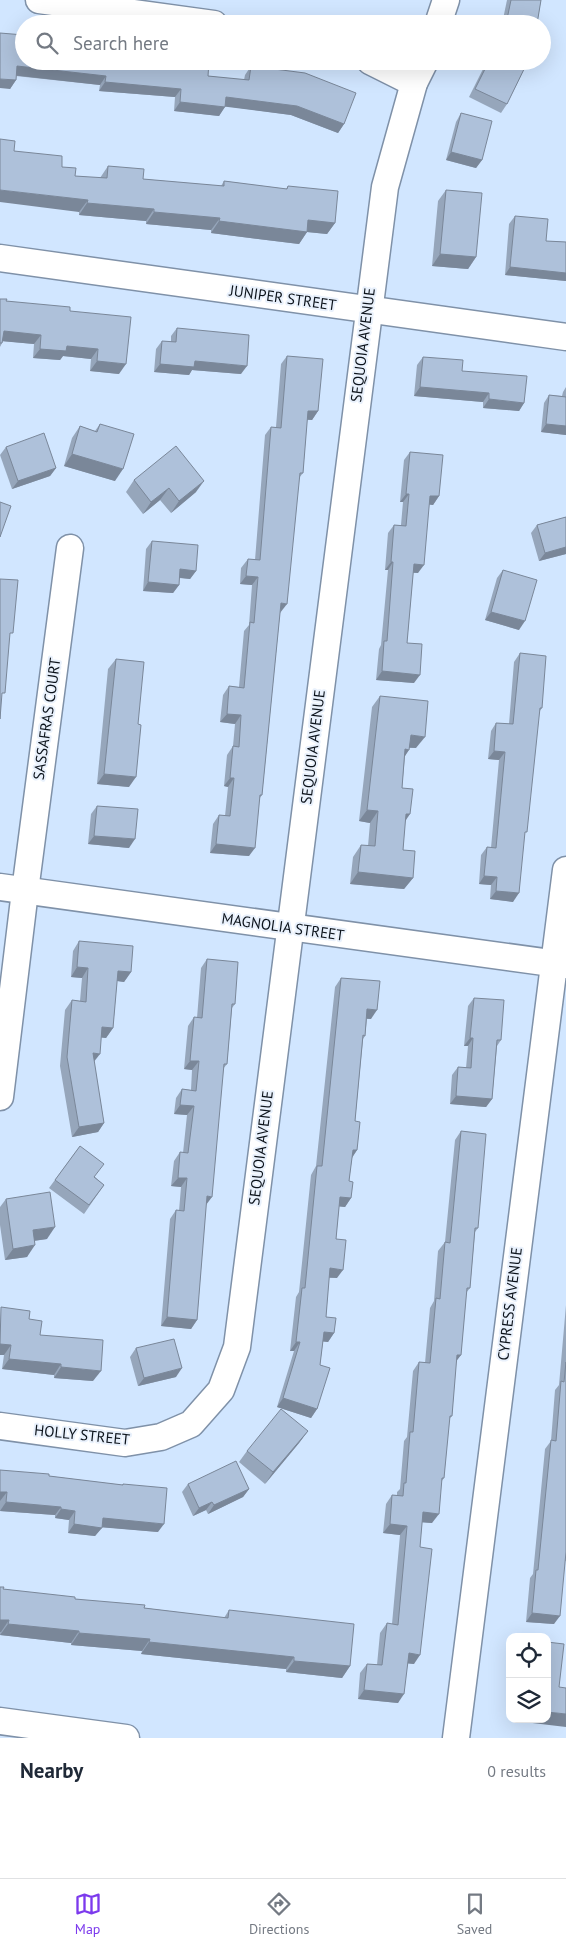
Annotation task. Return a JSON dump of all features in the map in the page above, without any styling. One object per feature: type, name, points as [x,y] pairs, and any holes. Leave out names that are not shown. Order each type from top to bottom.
[{"type":"street","points":[[39,0],[148,15]]},
{"type":"street","points":[[441,15],[446,0]]},
{"type":"street","name":"SEQUOIA AVENUE","points":[[191,1424],[221,1390],[237,1347],[385,187],[419,72]]},
{"type":"street","name":"JUNIPER STREET","points":[[0,258],[566,337]]},
{"type":"street","name":"SASSAFRAS COURT","points":[[0,1097],[12,889],[70,548]]},
{"type":"street","name":"CYPRESS AVENUE","points":[[456,1738],[560,964],[566,870]]},
{"type":"street","name":"MAGNOLIA STREET","points":[[12,889],[560,964]]},
{"type":"street","name":"HOLLY STREET","points":[[0,1426],[125,1443],[162,1437],[191,1424]]},
{"type":"street","points":[[0,1721],[126,1738]]},
{"type":"building","points":[[511,0],[541,0],[538,15],[508,15]]},
{"type":"building","points":[[0,33],[15,34],[16,80],[0,79]]},
{"type":"building","points":[[53,70],[208,70],[208,76],[249,80],[250,70],[282,70],[305,73],[356,93],[344,124],[297,106],[226,97],[225,107],[180,102],[181,89],[105,82],[106,76]]},
{"type":"building","points":[[484,70],[524,70],[507,104],[475,89]]},
{"type":"building","points":[[461,113],[492,121],[482,160],[451,152]]},
{"type":"building","points":[[0,139],[15,141],[14,151],[62,156],[62,167],[76,168],[75,176],[107,178],[108,166],[144,169],[143,179],[224,186],[224,181],[287,189],[288,186],[338,191],[335,223],[308,220],[307,232],[219,221],[220,218],[154,212],[154,209],[87,203],[88,200],[0,190]]},
{"type":"building","points":[[446,190],[482,193],[476,257],[440,254]]},
{"type":"building","points":[[515,216],[548,219],[546,241],[566,242],[566,273],[510,267]]},
{"type":"building","points":[[0,299],[70,307],[70,311],[131,317],[126,364],[97,361],[98,349],[67,346],[66,351],[40,349],[41,335],[4,331],[2,343],[0,343]]},
{"type":"building","points":[[177,328],[249,335],[247,366],[195,361],[194,367],[160,364],[162,341],[176,342]]},
{"type":"building","points":[[287,356],[323,359],[318,411],[308,411],[303,473],[300,473],[287,604],[281,603],[255,848],[216,844],[219,815],[230,816],[234,778],[230,778],[233,746],[239,747],[241,715],[227,714],[229,686],[244,688],[250,622],[254,623],[258,577],[246,576],[248,559],[260,560],[271,427],[281,428]]},
{"type":"building","points":[[423,357],[463,360],[462,371],[527,376],[524,403],[489,399],[489,393],[420,387]]},
{"type":"building","points":[[549,395],[566,397],[566,426],[546,424]]},
{"type":"building","points":[[100,424],[134,434],[123,469],[72,454],[80,426],[97,432]]},
{"type":"building","points":[[44,433],[56,468],[18,481],[6,447]]},
{"type":"building","points":[[176,446],[204,481],[179,501],[169,488],[151,502],[134,480]]},
{"type":"building","points":[[410,452],[443,455],[439,496],[430,496],[424,565],[414,564],[407,643],[422,644],[420,675],[382,671],[384,641],[387,641],[394,525],[406,526],[409,494],[406,494]]},
{"type":"building","points":[[0,502],[11,506],[0,537]]},
{"type":"building","points":[[566,517],[566,547],[545,553],[537,525]]},
{"type":"building","points":[[152,541],[198,545],[196,571],[180,569],[179,585],[148,582]]},
{"type":"building","points":[[503,570],[537,580],[525,621],[491,612]]},
{"type":"building","points":[[0,579],[18,580],[13,633],[10,633],[5,693],[2,693],[0,719]]},
{"type":"building","points":[[520,653],[546,656],[542,708],[540,708],[519,893],[496,891],[497,877],[484,876],[487,847],[496,848],[505,752],[494,751],[496,723],[513,724]]},
{"type":"building","points":[[116,659],[144,662],[138,724],[141,725],[136,777],[104,774]]},
{"type":"building","points":[[380,696],[428,701],[425,737],[411,735],[409,750],[405,749],[402,788],[413,789],[410,814],[406,814],[403,850],[415,851],[413,878],[358,872],[361,845],[375,846],[378,811],[367,810]]},
{"type":"building","points":[[97,806],[138,809],[135,839],[94,836]]},
{"type":"building","points":[[79,941],[133,946],[131,972],[118,971],[113,1028],[102,1027],[100,1054],[93,1053],[104,1123],[79,1127],[67,1057],[72,1000],[86,1002],[88,968],[77,967]]},
{"type":"building","points":[[207,959],[238,962],[235,1004],[232,1004],[227,1064],[224,1064],[212,1197],[207,1196],[197,1320],[167,1317],[176,1210],[184,1211],[187,1178],[178,1178],[180,1152],[188,1153],[194,1106],[180,1105],[182,1089],[196,1091],[199,1061],[190,1061],[194,1017],[202,1018]]},
{"type":"building","points":[[341,978],[380,981],[377,1010],[367,1009],[365,1036],[363,1035],[355,1121],[360,1122],[357,1150],[353,1150],[349,1181],[353,1182],[351,1198],[340,1197],[336,1239],[346,1240],[343,1270],[330,1268],[326,1317],[336,1318],[334,1333],[324,1332],[320,1365],[330,1368],[317,1409],[283,1398],[300,1342],[296,1342],[302,1288],[305,1288],[317,1166],[322,1166]]},
{"type":"building","points":[[474,998],[504,1000],[501,1040],[497,1040],[492,1099],[456,1096],[458,1067],[471,1068],[473,1038],[470,1038]]},
{"type":"building","points":[[461,1131],[486,1134],[478,1228],[475,1228],[470,1288],[467,1288],[461,1355],[457,1355],[452,1416],[450,1416],[439,1514],[423,1512],[420,1547],[432,1549],[420,1655],[409,1653],[404,1694],[364,1690],[367,1664],[382,1665],[387,1623],[398,1625],[407,1526],[390,1524],[392,1495],[403,1496],[404,1483],[406,1483],[410,1432],[413,1432],[419,1362],[430,1363],[436,1298],[440,1299],[445,1242],[450,1243]]},
{"type":"building","points":[[80,1146],[104,1164],[94,1177],[104,1185],[89,1205],[55,1180]]},
{"type":"building","points":[[50,1192],[55,1227],[33,1230],[35,1245],[13,1249],[6,1199]]},
{"type":"building","points":[[1,1307],[30,1311],[29,1319],[42,1321],[40,1335],[103,1340],[101,1371],[61,1367],[61,1364],[9,1359],[11,1345],[0,1344]]},
{"type":"building","points":[[174,1339],[182,1368],[144,1378],[136,1348]]},
{"type":"building","points":[[566,1362],[566,1552],[560,1616],[532,1613],[551,1440],[556,1441],[561,1381],[564,1382]]},
{"type":"building","points":[[281,1409],[308,1431],[273,1472],[247,1451]]},
{"type":"building","points":[[236,1461],[249,1489],[214,1505],[212,1502],[199,1508],[188,1484]]},
{"type":"building","points":[[0,1470],[49,1474],[49,1476],[123,1485],[167,1488],[164,1524],[103,1518],[102,1528],[74,1524],[75,1511],[61,1509],[61,1507],[6,1502],[7,1492],[0,1492]]},
{"type":"building","points":[[0,1587],[4,1587],[3,1589],[75,1597],[75,1599],[145,1605],[144,1608],[228,1618],[229,1610],[354,1624],[350,1666],[294,1661],[294,1657],[149,1642],[150,1639],[8,1624],[9,1620],[0,1620]]},
{"type":"building","points":[[551,1642],[564,1644],[559,1687],[566,1688],[566,1714],[551,1712]]}]
